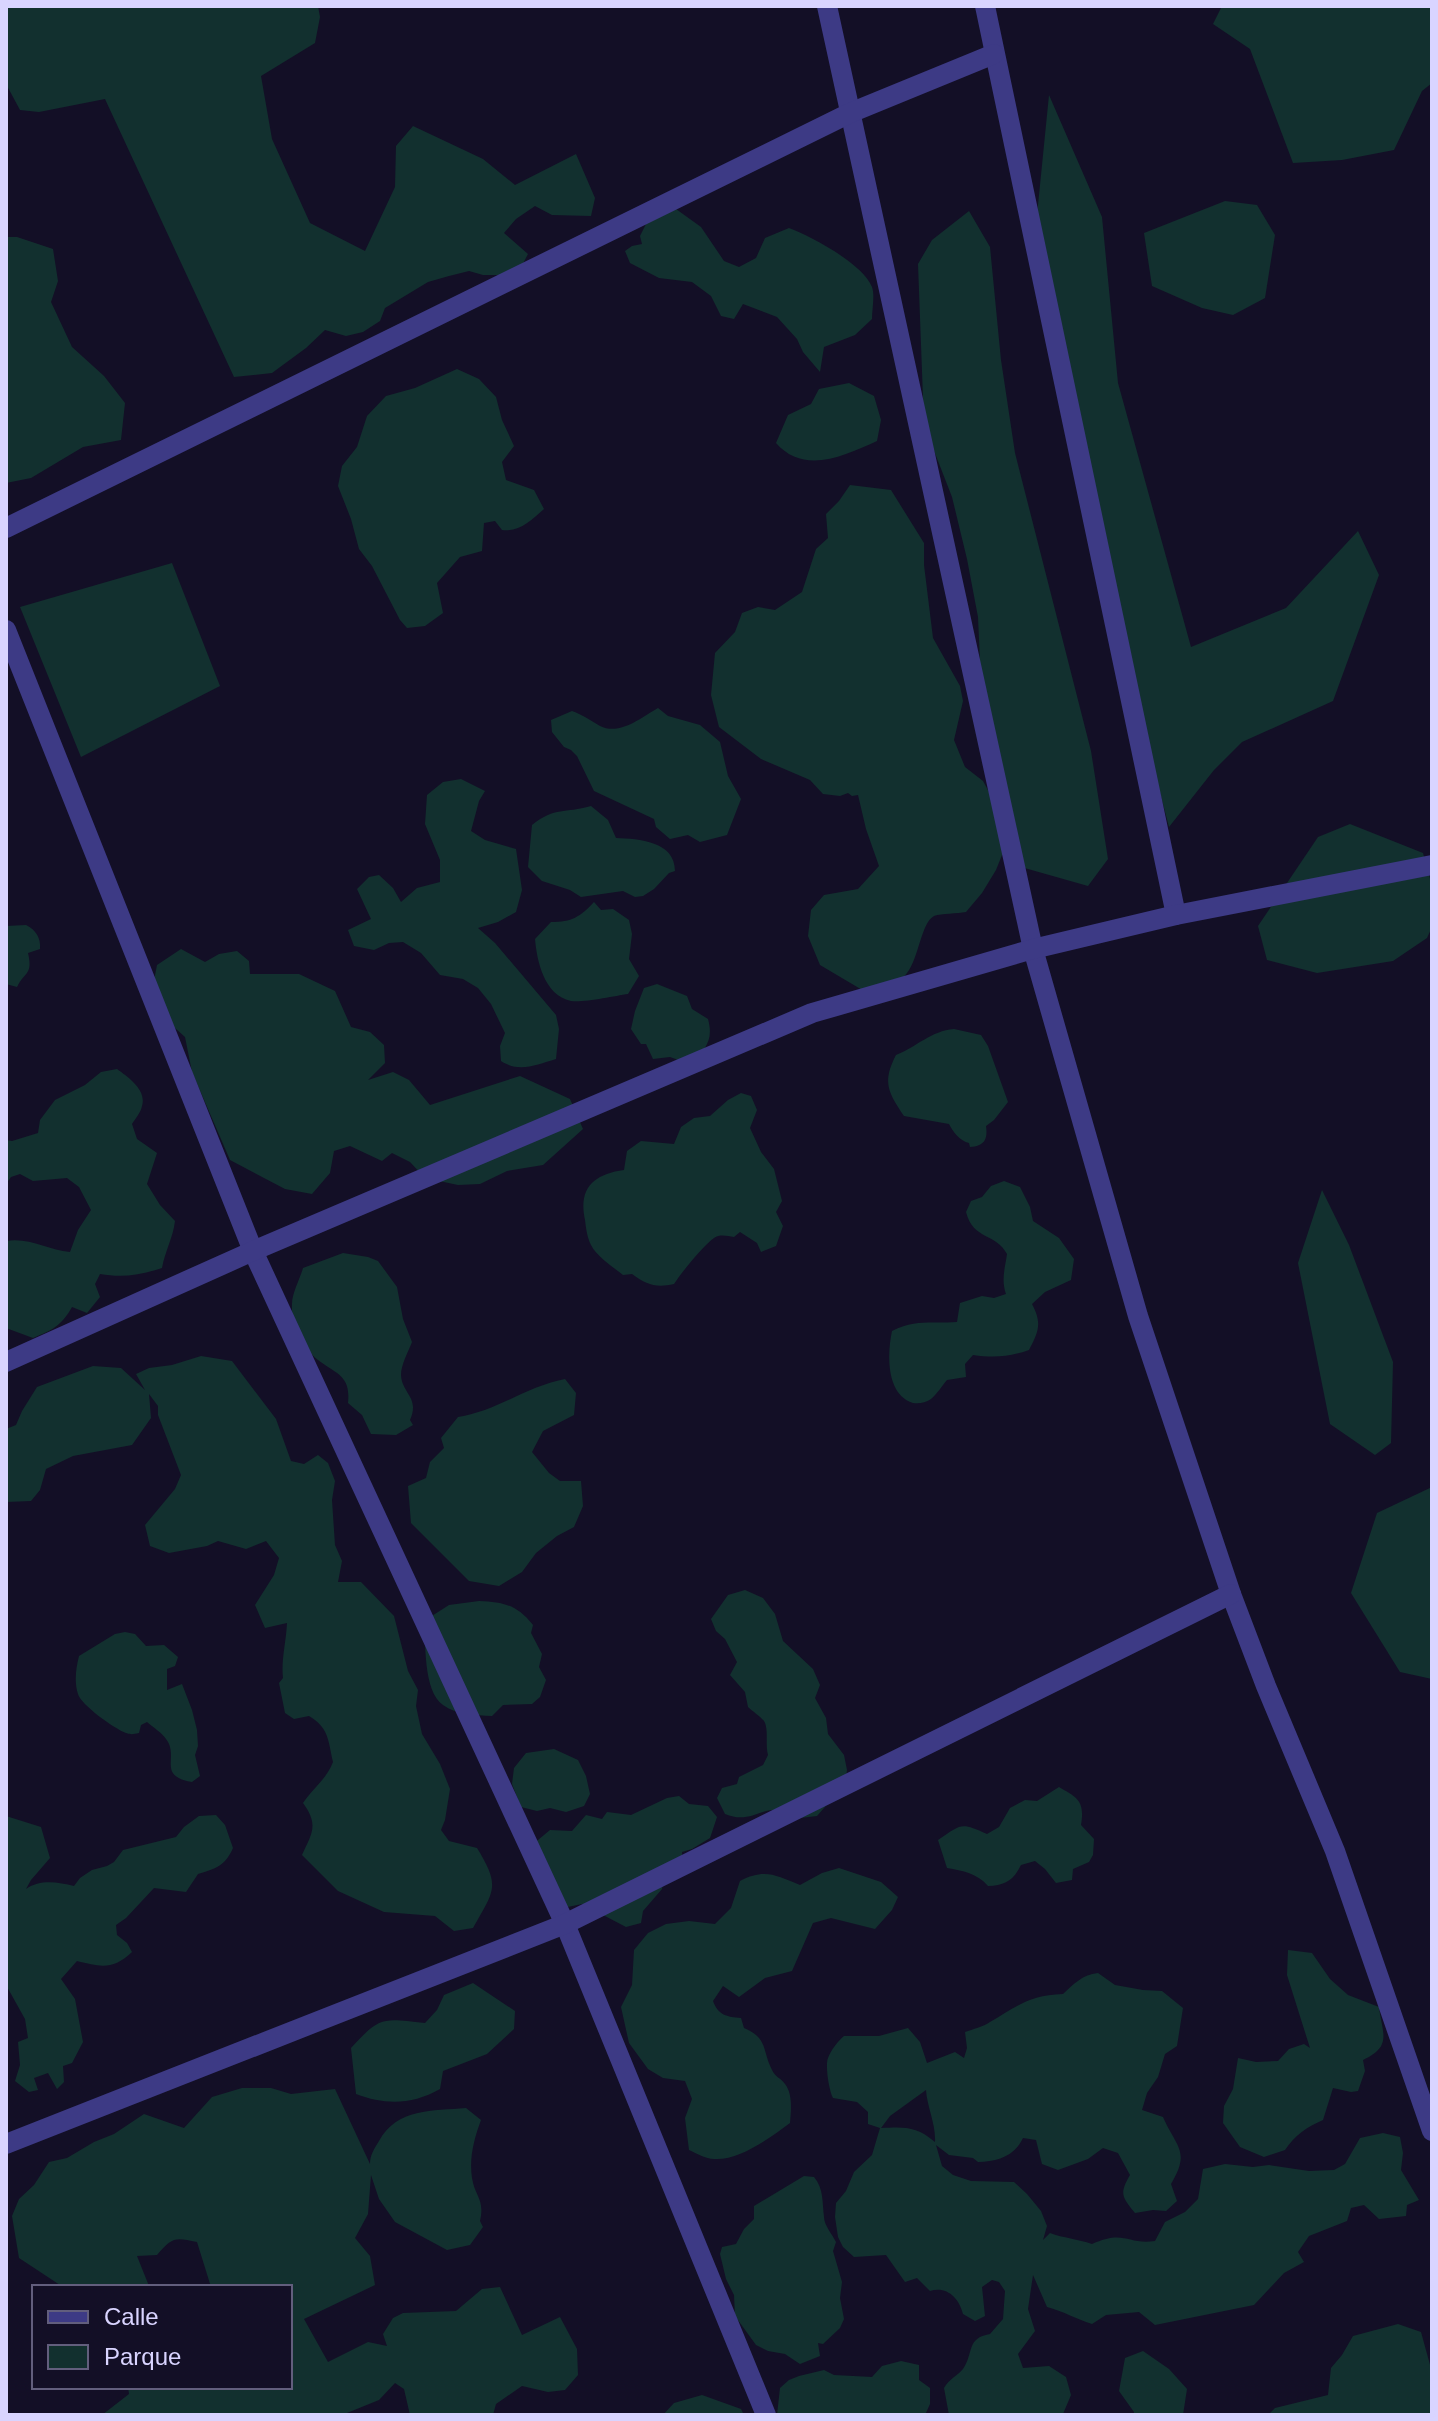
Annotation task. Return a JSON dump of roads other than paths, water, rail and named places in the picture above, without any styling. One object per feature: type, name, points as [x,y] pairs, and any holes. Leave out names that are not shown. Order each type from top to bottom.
[{"type":"street","points":[[827,6],[1033,949],[1138,1316],[1231,1594],[1335,1851],[1432,2131]]},
{"type":"street","points":[[985,6],[1176,915]]},
{"type":"street","points":[[6,528],[850,113],[994,54]]},
{"type":"street","points":[[6,630],[253,1251],[565,1924],[766,2415]]},
{"type":"street","points":[[6,1362],[253,1251],[812,1013],[1033,949],[1176,915],[1432,865]]},
{"type":"street","points":[[6,2144],[565,1924],[1231,1594]]}]
